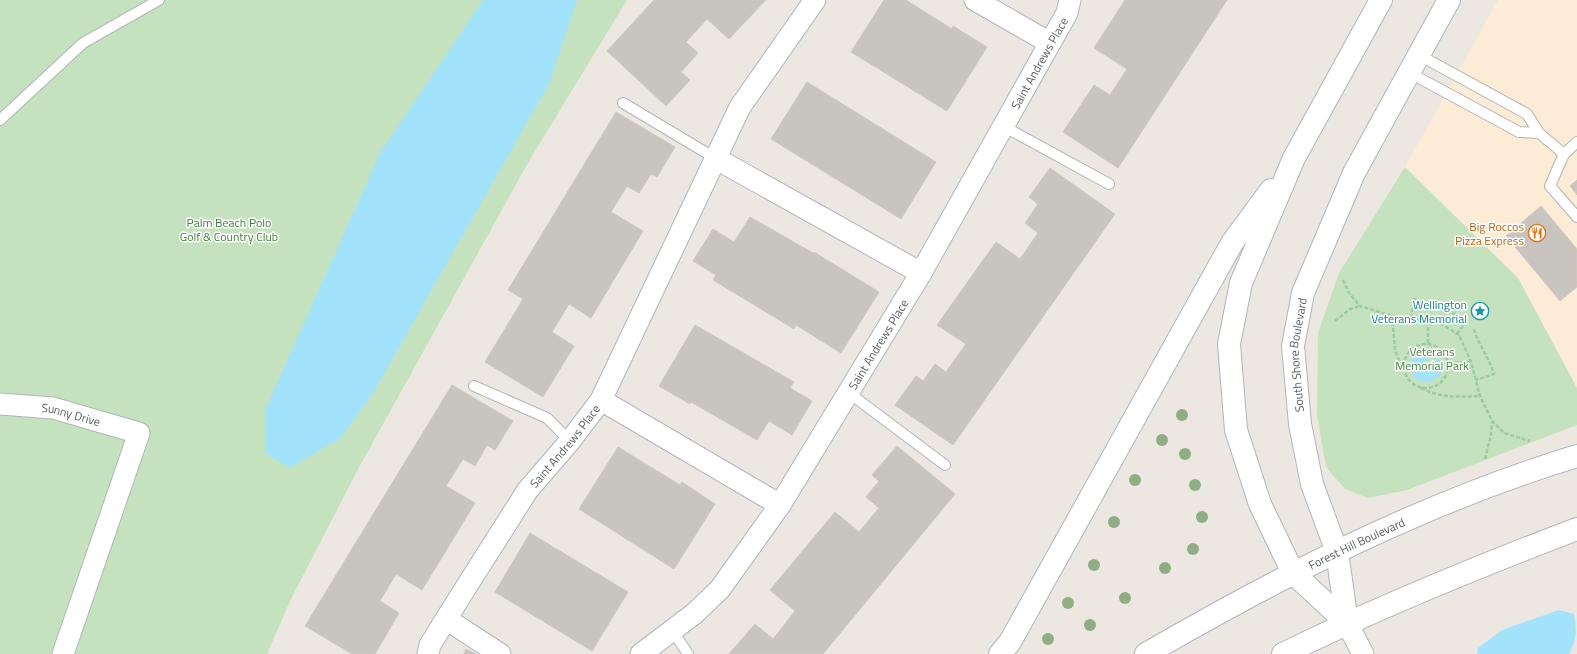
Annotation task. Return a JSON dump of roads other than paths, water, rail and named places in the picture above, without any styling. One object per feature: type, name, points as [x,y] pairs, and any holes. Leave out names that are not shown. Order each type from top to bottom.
[{"type":"main road","points":[[1347,623],[1293,573],[1260,504],[1236,430],[1229,344],[1241,283],[1294,158],[1381,0]]},
{"type":"main road","name":"South Shore Boulevard","points":[[1347,623],[1337,552],[1312,484],[1300,424],[1293,346],[1303,293],[1354,173],[1449,0]]},
{"type":"main road","points":[[1000,654],[1010,642],[1232,243],[1294,158]]},
{"type":"main road","name":"Forest Hill Boulevard","points":[[1146,654],[1293,573],[1430,509],[1549,464],[1577,456]]},
{"type":"main road","points":[[1283,654],[1347,623],[1467,571],[1577,530]]},
{"type":"street","name":"Saint Andrews Place","points":[[428,654],[430,645],[527,491],[570,441],[601,400],[740,107],[815,0]]},
{"type":"street","name":"Saint Andrews Place","points":[[641,654],[695,613],[720,589],[780,505],[921,273],[1050,43],[1066,13],[1070,0]]},
{"type":"street","points":[[977,1],[1050,43]]},
{"type":"street","points":[[715,158],[921,273]]},
{"type":"street","points":[[601,400],[780,505]]},
{"type":"street","name":"Sunny Drive","points":[[0,404],[53,408],[139,433],[63,654]]},
{"type":"street","points":[[446,619],[500,654]]},
{"type":"street","points":[[1347,623],[1362,654]]},
{"type":"lane","points":[[0,120],[84,43],[159,0]]},
{"type":"lane","points":[[1414,64],[1519,132],[1539,133]]},
{"type":"lane","points":[[1414,64],[1527,114],[1539,133],[1564,154]]},
{"type":"lane","points":[[623,103],[715,158]]},
{"type":"lane","points":[[1003,126],[1109,184]]},
{"type":"lane","points":[[1577,142],[1564,154],[1550,186],[1577,217]]},
{"type":"lane","points":[[474,386],[547,418],[570,441]]},
{"type":"lane","points":[[848,393],[944,465]]},
{"type":"lane","points":[[672,630],[688,654]]},
{"type":"water","points":[[483,0],[577,0],[549,84],[372,395],[340,438],[290,468],[265,453],[265,410],[380,153]]},
{"type":"water","points":[[1427,348],[1433,355],[1428,360],[1423,362],[1423,368],[1425,370],[1431,369],[1432,364],[1438,358],[1444,364],[1440,376],[1424,382],[1416,379],[1413,375],[1410,363],[1415,353]]},
{"type":"water","points":[[1559,610],[1574,614],[1576,635],[1574,644],[1569,654],[1477,654],[1478,648],[1502,630]]},
{"type":"place","name":"Big Roccos Pizza Express","points":[[1537,233]]},
{"type":"place","name":"Wellington Veterans Memorial","points":[[1480,311]]},
{"type":"park label","name":"Palm Beach Polo Golf & Country Club","points":[[229,229]]},
{"type":"park label","name":"Veterans Memorial Park","points":[[1432,358]]}]
